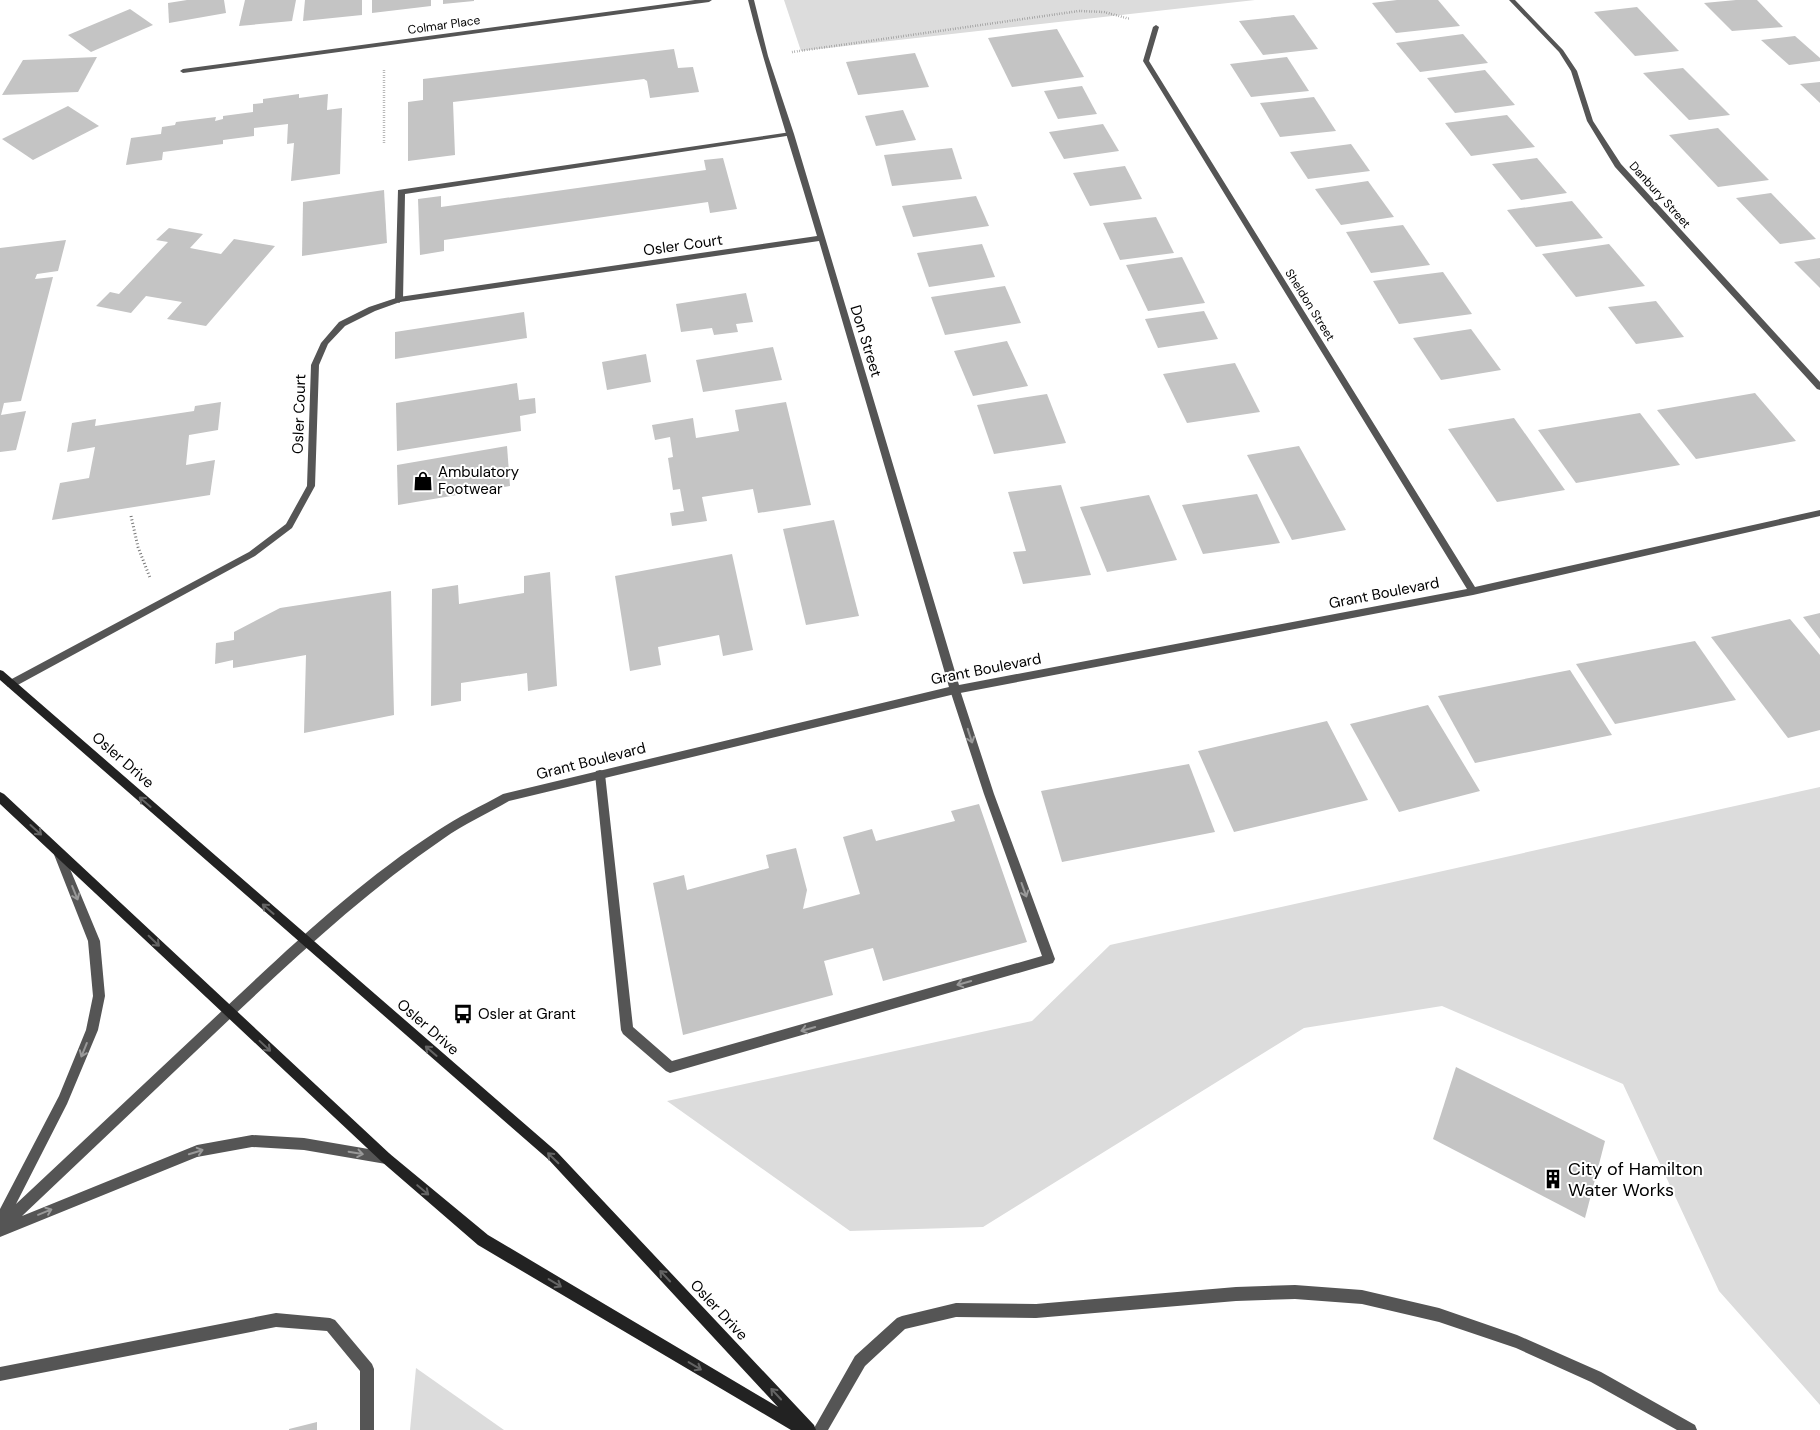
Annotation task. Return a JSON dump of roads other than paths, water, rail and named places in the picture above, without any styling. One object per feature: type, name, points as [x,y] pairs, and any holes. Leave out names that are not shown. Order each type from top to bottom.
[{"type":"main road","name":"Osler Drive","points":[[0,674],[304,941],[553,1156],[809,1430]]},
{"type":"main road","points":[[0,797],[57,848],[386,1158],[483,1240],[804,1430]]},
{"type":"street","name":"Colmar Place","points":[[183,71],[709,0]]},
{"type":"street","name":"Don Street","points":[[600,774],[610,888],[627,1030],[670,1067],[1049,959],[989,794],[955,690],[791,134],[764,56],[751,0]]},
{"type":"street","name":"Danbury Street","points":[[1512,0],[1561,51],[1574,71],[1590,121],[1618,165],[1820,387]]},
{"type":"street","name":"Sheldon Street","points":[[1156,27],[1146,61],[1473,591]]},
{"type":"street","points":[[399,300],[401,192],[791,134]]},
{"type":"street","name":"Osler Court","points":[[11,684],[252,554],[289,526],[311,486],[315,365],[326,343],[342,324],[372,309],[399,300],[821,238]]},
{"type":"street","name":"Grant Boulevard","points":[[0,1229],[304,941],[358,896],[442,834],[507,797],[955,690],[1473,591],[1820,513]]},
{"type":"street","points":[[0,1222],[74,1075],[92,1030],[99,996],[94,941],[57,848]]},
{"type":"street","points":[[0,1229],[197,1150],[261,1141],[304,1144],[386,1158]]},
{"type":"street","points":[[820,1430],[860,1361],[902,1323],[956,1310],[1036,1311],[1236,1294],[1295,1292],[1372,1300],[1438,1315],[1517,1342],[1596,1377],[1690,1430]]},
{"type":"street","points":[[0,1374],[276,1320],[330,1325],[366,1369],[367,1430]]},
{"type":"place","name":"Ambulatory Footwear","points":[[423,481]]},
{"type":"place","name":"Osler at Grant","points":[[463,1014]]},
{"type":"place","name":"City of Hamilton Water Works","points":[[1553,1179]]}]
